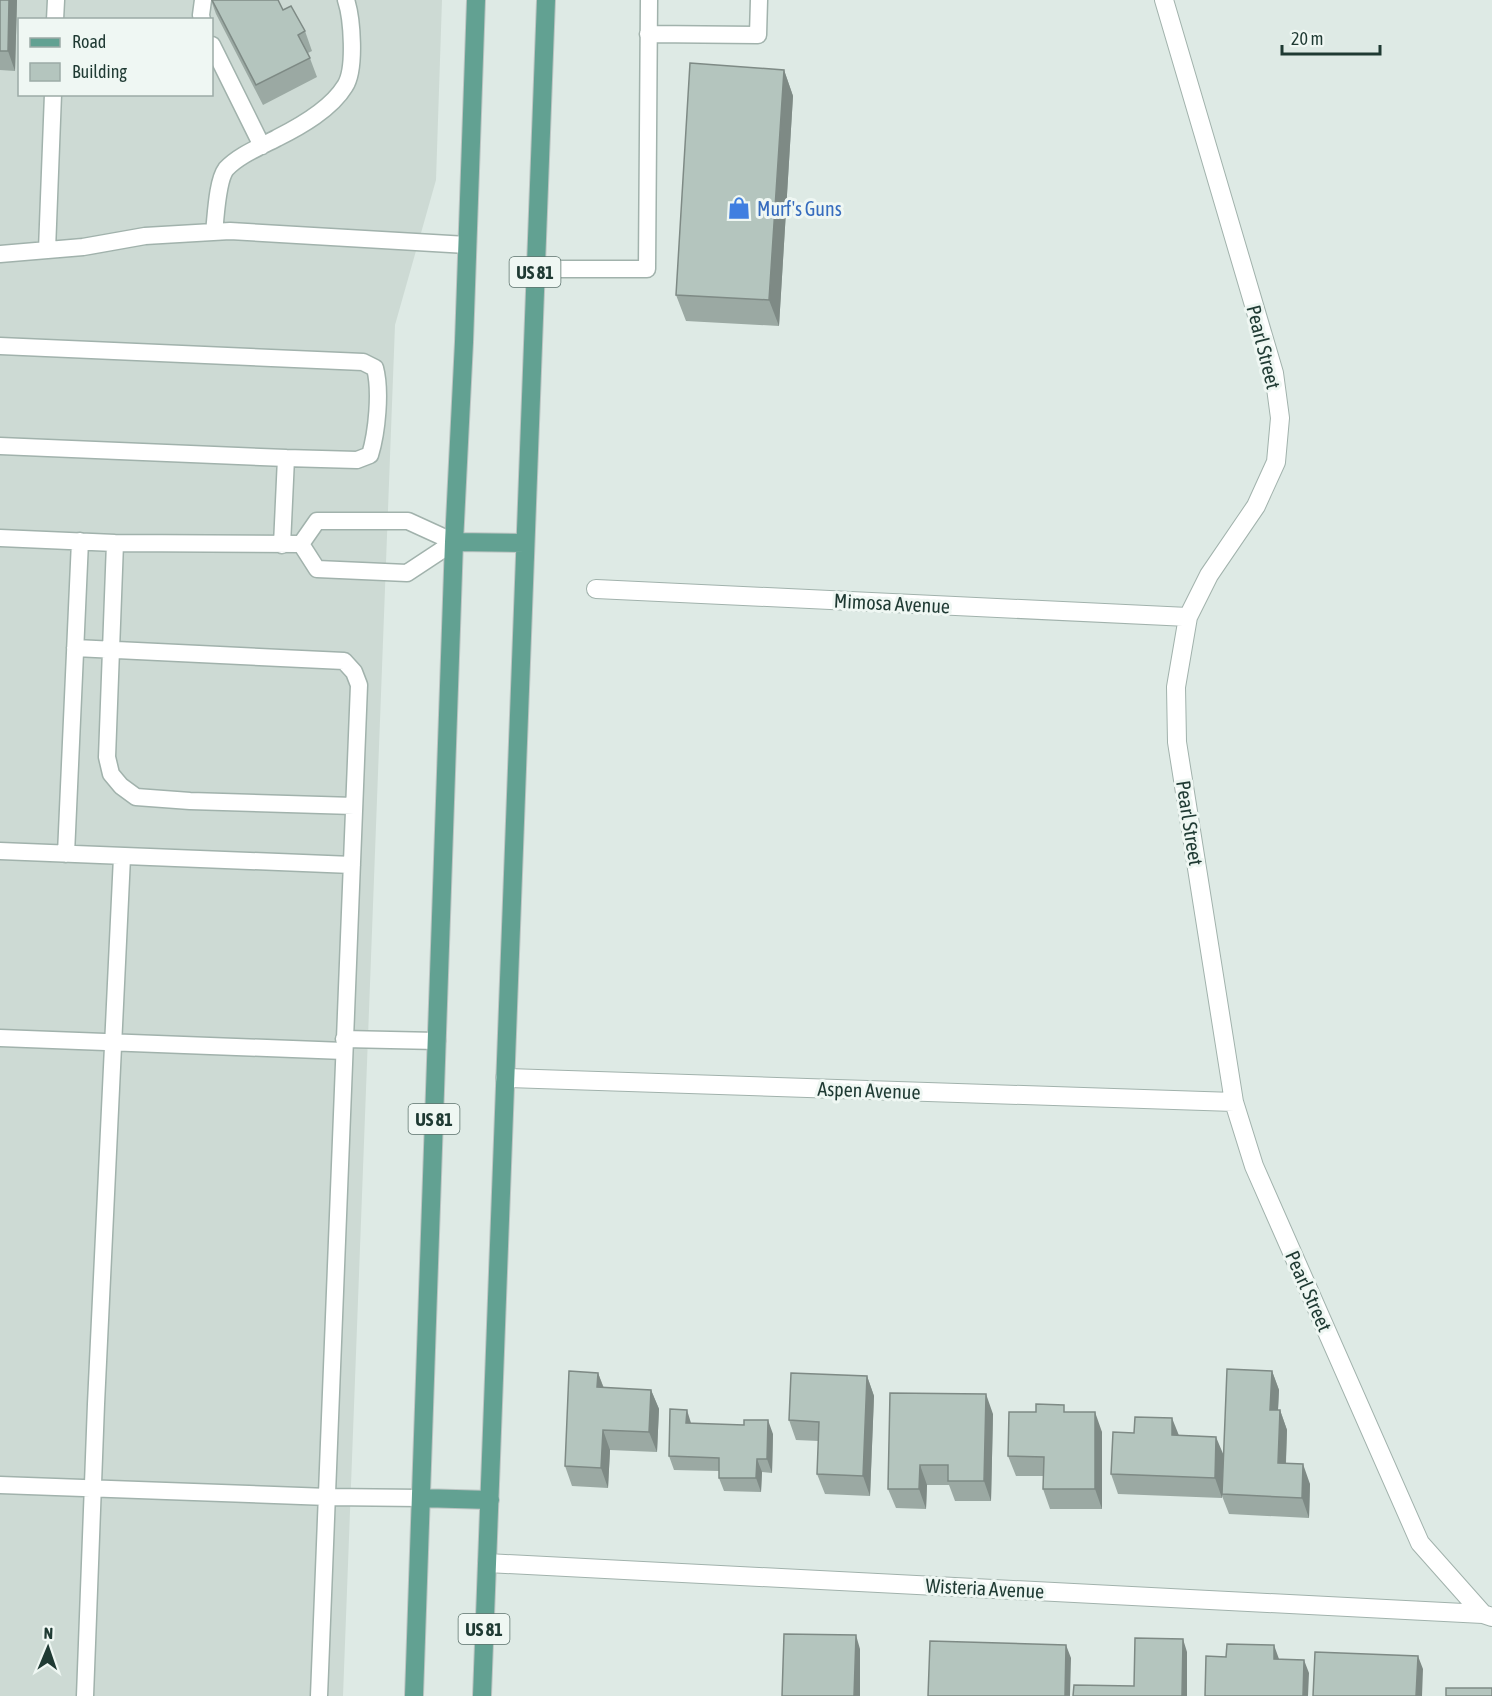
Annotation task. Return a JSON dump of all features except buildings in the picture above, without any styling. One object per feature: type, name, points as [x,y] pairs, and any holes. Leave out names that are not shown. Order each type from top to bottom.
[{"type":"main road","name":"US 81","points":[[414,1696],[454,542],[476,0]]},
{"type":"main road","name":"US 81","points":[[482,1696],[546,0]]},
{"type":"main road","points":[[454,542],[525,543]]},
{"type":"main road","points":[[421,1498],[490,1500]]},
{"type":"street","name":"Pearl Street","points":[[1164,0],[1274,374],[1280,418],[1276,462],[1256,506],[1209,575],[1188,617],[1176,687],[1178,742],[1234,1102],[1254,1166],[1420,1543],[1488,1615]]},
{"type":"street","name":"Mimosa Avenue","points":[[597,589],[1188,617]]},
{"type":"street","name":"Aspen Avenue","points":[[505,1078],[1234,1102]]},
{"type":"street","name":"Wisteria Avenue","points":[[487,1563],[1488,1615]]},
{"type":"lane","points":[[55,18],[56,0]]},
{"type":"lane","points":[[202,18],[203,0]]},
{"type":"lane","points":[[214,232],[220,185],[225,170],[243,156],[295,129],[332,101],[347,84],[352,51],[351,15],[346,0]]},
{"type":"lane","points":[[535,269],[647,269],[649,0]]},
{"type":"lane","points":[[648,34],[758,35],[759,0]]},
{"type":"lane","points":[[213,47],[262,146]]},
{"type":"lane","points":[[47,250],[52,96]]},
{"type":"lane","points":[[0,254],[83,247],[145,236],[230,231],[467,245]]},
{"type":"lane","points":[[0,346],[363,362],[375,368],[378,380],[374,441],[370,455],[357,460],[0,446]]},
{"type":"lane","points":[[282,544],[286,458]]},
{"type":"lane","points":[[301,544],[317,521],[408,521],[454,542]]},
{"type":"lane","points":[[0,538],[115,543],[301,544]]},
{"type":"lane","points":[[66,854],[80,541]]},
{"type":"lane","points":[[301,544],[317,569],[407,573],[454,542]]},
{"type":"lane","points":[[115,543],[107,757],[111,774],[121,786],[136,797],[354,806]]},
{"type":"lane","points":[[75,648],[344,661],[354,672],[359,685],[319,1696]]},
{"type":"lane","points":[[0,851],[352,865]]},
{"type":"lane","points":[[85,1696],[92,1488],[122,856]]},
{"type":"lane","points":[[0,1038],[344,1045],[437,1041]]},
{"type":"lane","points":[[0,1485],[328,1497],[421,1498]]},
{"type":"shaded area","points":[[0,0],[442,0],[436,180],[395,325],[343,1696],[0,1696]]},
{"type":"place","name":"Murf's Guns","points":[[739,208]]}]
